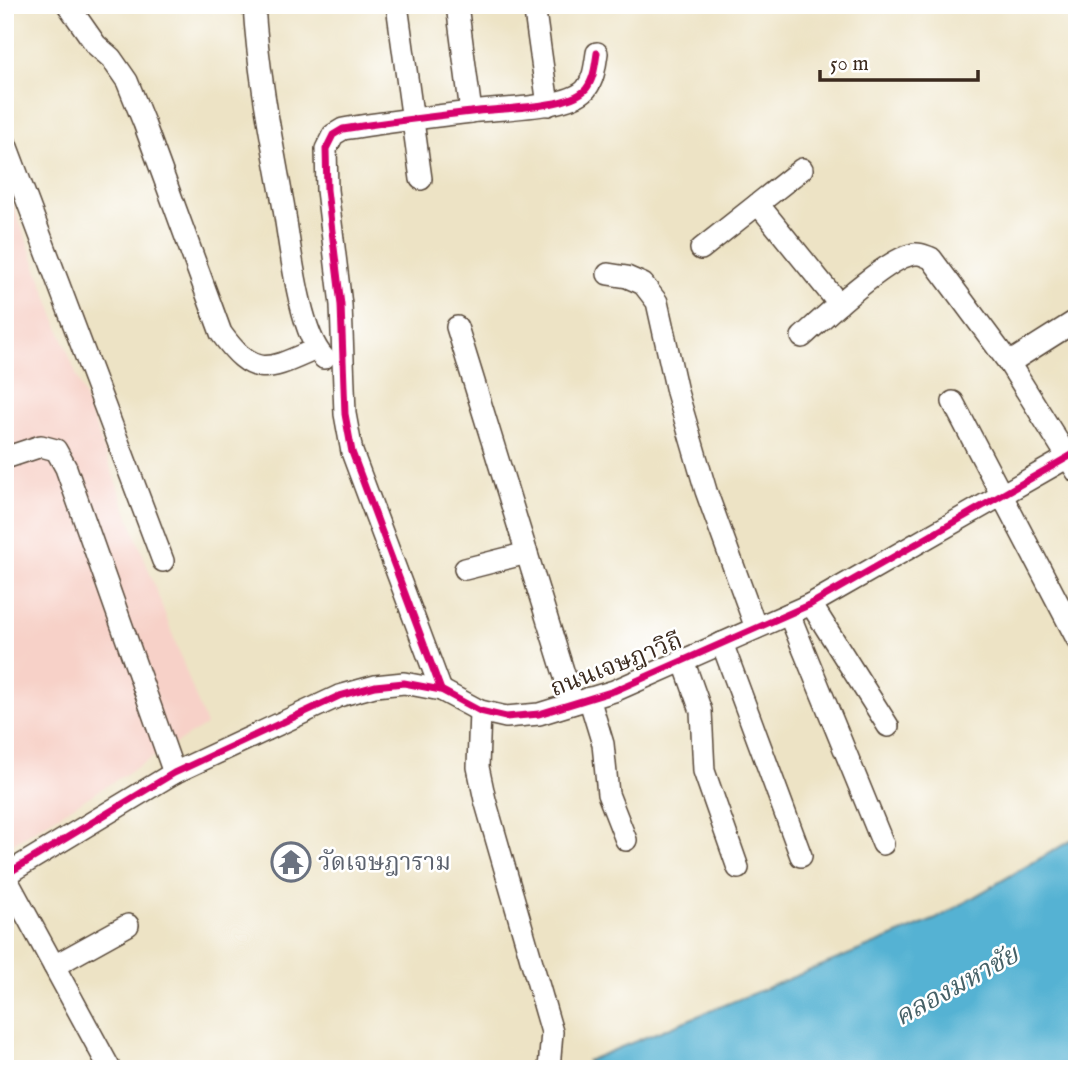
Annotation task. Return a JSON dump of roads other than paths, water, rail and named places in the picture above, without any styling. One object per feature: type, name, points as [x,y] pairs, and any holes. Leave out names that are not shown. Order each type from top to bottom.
[{"type":"street","points":[[68,5],[96,45],[111,58],[127,81],[220,333],[237,355],[255,366],[279,366],[316,349]]},
{"type":"street","points":[[254,5],[257,55],[305,318],[316,349],[343,377]]},
{"type":"street","points":[[397,5],[421,179]]},
{"type":"street","points":[[457,5],[471,112]]},
{"type":"street","points":[[534,5],[548,105]]},
{"type":"street","points":[[441,690],[352,452],[345,414],[341,305],[327,190],[326,149],[333,135],[343,129],[548,105],[575,97],[586,89],[594,74],[597,53]]},
{"type":"street","points":[[5,142],[163,561]]},
{"type":"street","points":[[701,249],[802,169]]},
{"type":"street","points":[[758,204],[839,304]]},
{"type":"street","points":[[802,337],[839,304],[898,260],[916,253],[932,258],[1009,363],[1074,460]]},
{"type":"street","points":[[608,274],[627,277],[643,284],[657,302],[677,392],[706,491],[756,628]]},
{"type":"street","points":[[1009,363],[1077,320]]},
{"type":"street","points":[[457,327],[527,553],[581,701],[603,744],[608,794],[626,840]]},
{"type":"street","points":[[953,402],[1077,639]]},
{"type":"street","points":[[5,458],[41,446],[56,450],[61,459],[174,773]]},
{"type":"street","name":"ถนนเจษฎาวิถี","points":[[5,876],[174,773],[339,696],[374,686],[404,683],[441,690],[480,712],[506,717],[539,714],[614,691],[811,604],[1000,496],[1074,460]]},
{"type":"street","points":[[465,569],[527,553]]},
{"type":"street","points":[[811,604],[888,726]]},
{"type":"street","points":[[789,614],[883,844]]},
{"type":"street","points":[[722,643],[801,856]]},
{"type":"street","points":[[683,660],[701,711],[704,771],[738,868]]},
{"type":"street","points":[[480,712],[478,767],[485,800],[552,1032],[549,1069]]},
{"type":"street","points":[[5,876],[110,1069]]},
{"type":"street","points":[[54,966],[128,925]]},
{"type":"water","name":"คลองมหาชัย","points":[[1077,837],[1077,1060],[1062,1069],[593,1069],[587,1061],[936,919]]},
{"type":"place","name":"วัดเจษฎาราม","points":[[291,862]]}]
